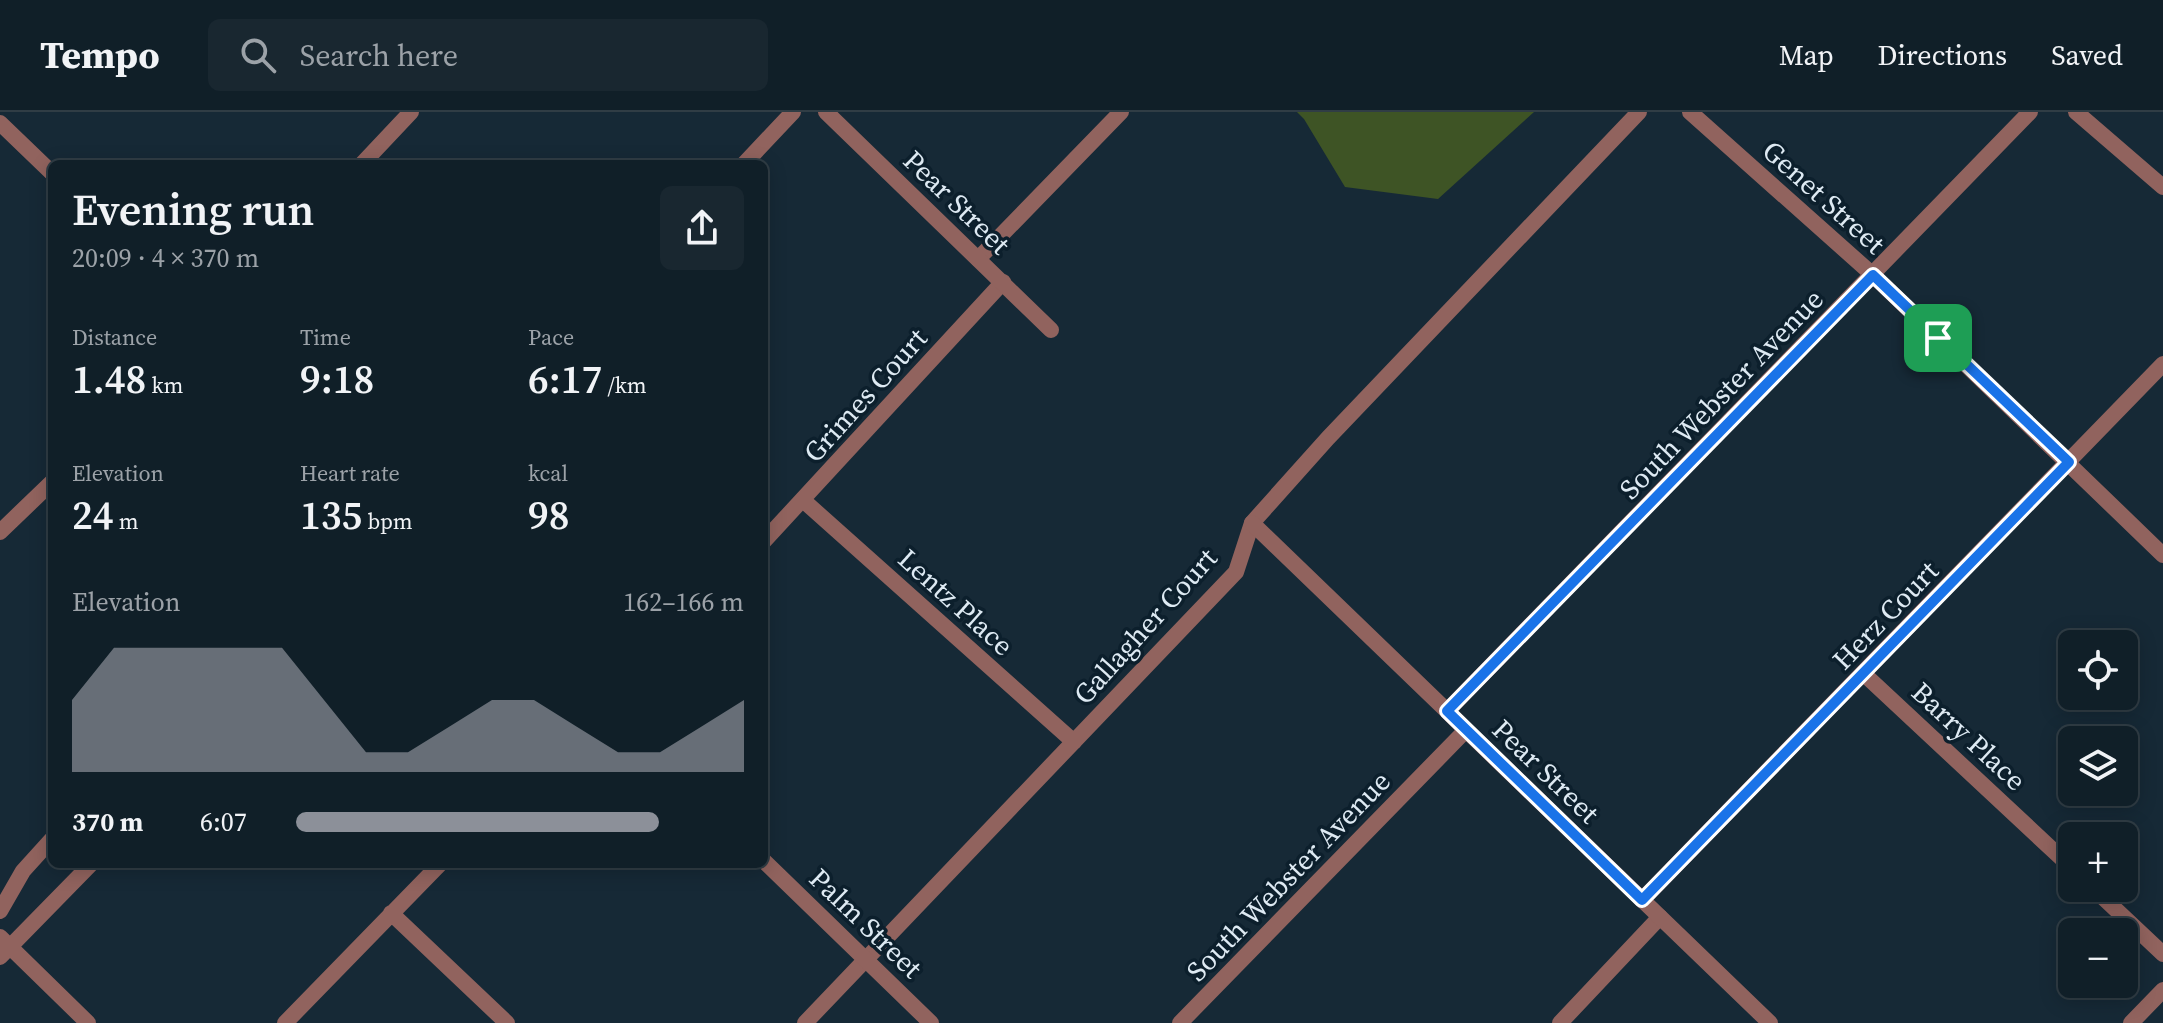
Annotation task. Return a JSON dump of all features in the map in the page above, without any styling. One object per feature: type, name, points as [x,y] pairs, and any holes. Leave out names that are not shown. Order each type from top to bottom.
[{"type":"street","points":[[366,160],[411,112]]},
{"type":"street","points":[[748,160],[793,112]]},
{"type":"street","name":"Pear Street","points":[[826,112],[1051,330]]},
{"type":"street","points":[[978,259],[1121,112]]},
{"type":"street","name":"Gallagher Court","points":[[805,1023],[1236,572],[1252,523],[1328,438],[1639,112]]},
{"type":"street","name":"Genet Street","points":[[1690,112],[1873,275],[2163,555]]},
{"type":"street","name":"South Webster Avenue","points":[[1447,711],[2030,112]]},
{"type":"street","points":[[2076,112],[2163,187]]},
{"type":"street","points":[[0,123],[48,169]]},
{"type":"street","name":"Grimes Court","points":[[768,537],[1003,282]]},
{"type":"street","name":"Herz Court","points":[[1642,900],[2163,364]]},
{"type":"street","points":[[0,531],[48,486]]},
{"type":"street","name":"Lentz Place","points":[[804,501],[1074,742]]},
{"type":"street","name":"Pear Street","points":[[1252,523],[1770,1023]]},
{"type":"street","name":"Barry Place","points":[[1864,674],[2058,855]]},
{"type":"street","name":"South Webster Avenue","points":[[1180,1023],[1466,730]]},
{"type":"street","points":[[0,911],[23,871],[48,843]]},
{"type":"street","name":"Palm Street","points":[[768,865],[931,1023]]},
{"type":"street","points":[[87,868],[3,947],[88,1023]]},
{"type":"street","points":[[285,1023],[436,868]]},
{"type":"street","points":[[2108,902],[2163,954]]},
{"type":"street","points":[[391,913],[507,1023]]},
{"type":"street","points":[[1560,1023],[1660,917]]},
{"type":"street","points":[[2131,1023],[2163,990]]},
{"type":"green space","points":[[1297,112],[1534,112],[1438,199],[1345,187]]},
{"type":"route","points":[[1873,275],[1938,338],[2069,462],[1642,900],[1447,711],[1873,275]]}]
